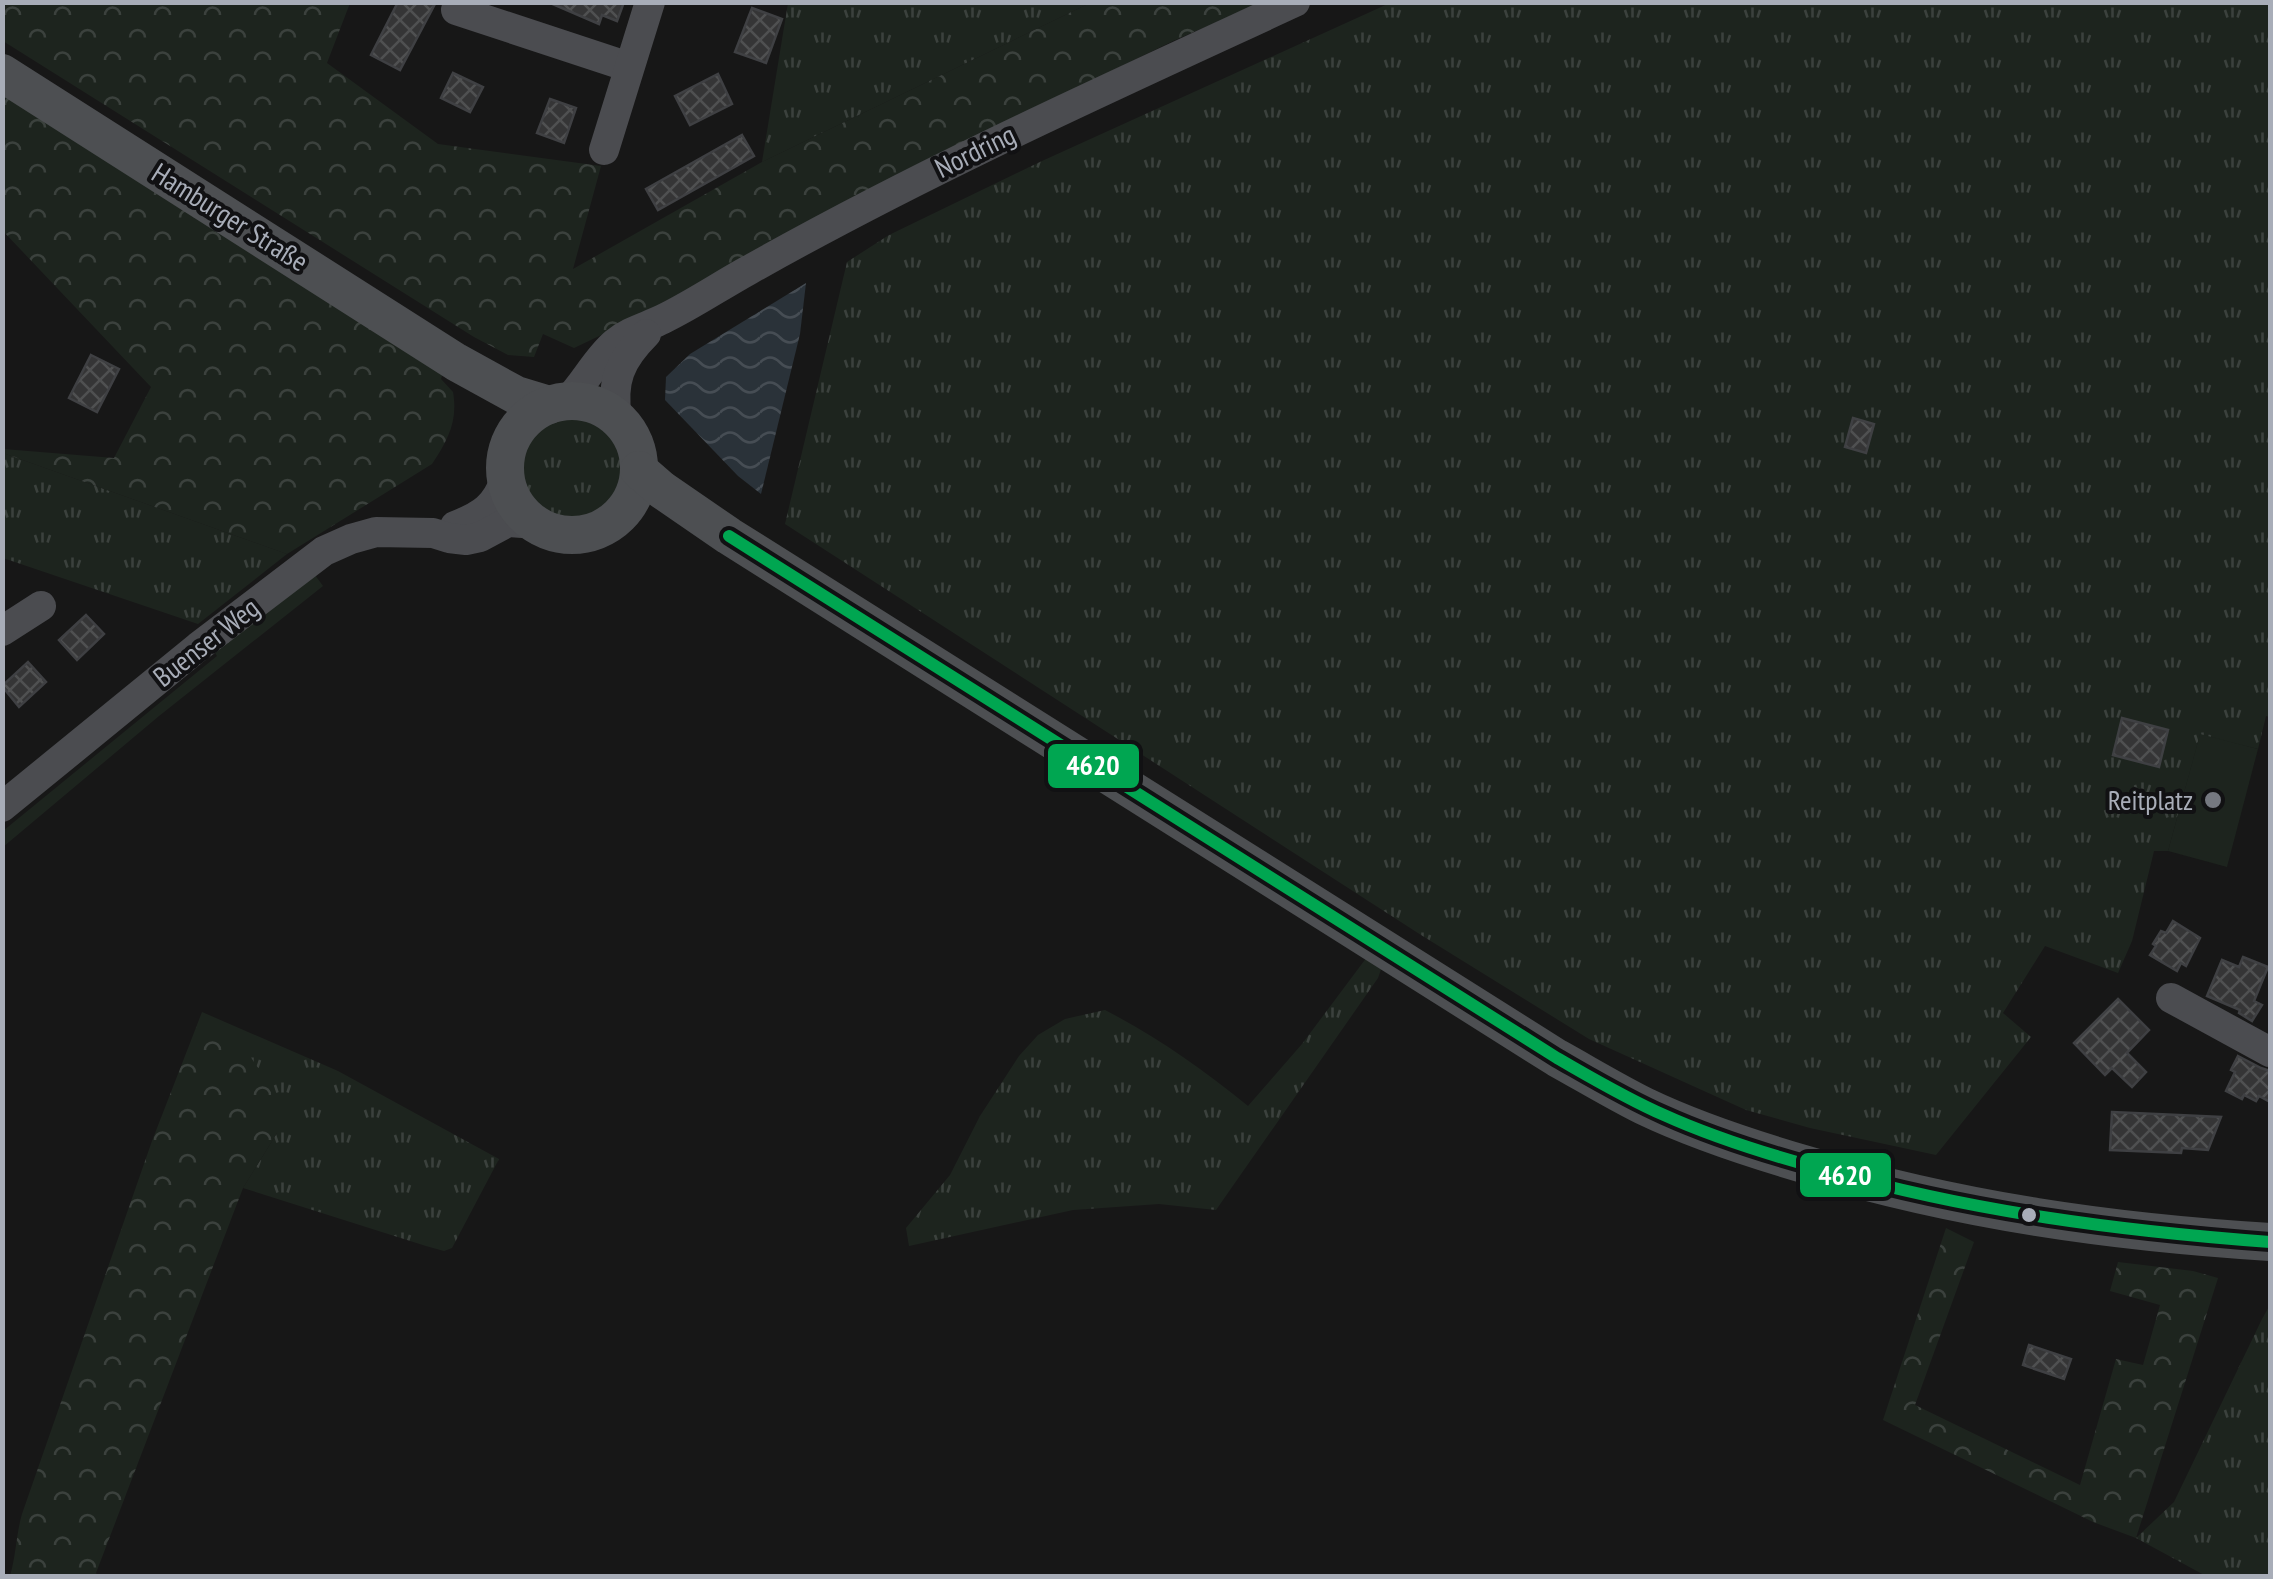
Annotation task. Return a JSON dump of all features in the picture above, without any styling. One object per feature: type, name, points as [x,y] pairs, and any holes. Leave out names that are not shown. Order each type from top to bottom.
[{"type":"main road","name":"Hamburger Straße","points":[[2,73],[456,362],[510,392],[558,403]]},
{"type":"main road","name":"Hamburger Straße","points":[[456,362],[501,410],[512,440]]},
{"type":"main road","points":[[558,403],[595,405],[617,418],[634,441],[639,470],[634,492],[618,516],[603,527],[579,534],[553,532],[536,524],[515,502],[506,478],[506,456],[528,418],[558,403]]},
{"type":"main road","points":[[639,470],[729,536],[1557,1058],[1642,1105],[1787,1159],[1987,1210],[2145,1232],[2270,1242]]},
{"type":"main road","points":[[618,516],[651,511],[729,536]]},
{"type":"street","points":[[604,150],[650,2]]},
{"type":"street","name":"Nordring","points":[[558,403],[613,345],[816,232],[1051,114],[1295,2]]},
{"type":"street","points":[[456,10],[629,67]]},
{"type":"street","name":"Nordring","points":[[617,418],[614,386],[619,372],[635,346],[664,319]]},
{"type":"street","name":"Buenser Weg","points":[[2,807],[324,550],[376,532],[432,532],[457,526],[487,510],[498,498],[506,478]]},
{"type":"street","name":"Buenser Weg","points":[[432,532],[466,540],[508,522],[536,524]]},
{"type":"street","points":[[2,631],[41,606]]},
{"type":"street","points":[[2170,998],[2270,1052]]},
{"type":"green space","points":[[2,3],[350,3],[327,63],[438,144],[601,166],[573,269],[762,162],[1090,3],[1261,3],[1173,41],[900,174],[635,319],[574,348],[543,334],[534,357],[508,355],[474,337],[3,41]]},
{"type":"green space","points":[[788,3],[1090,3],[762,162]]},
{"type":"green space","points":[[1390,3],[2270,3],[2270,717],[2266,716],[2258,749],[2200,735],[2168,851],[2154,851],[2132,941],[2118,973],[2045,946],[2003,1013],[2031,1037],[1936,1155],[1746,1110],[1589,1039],[1421,935],[785,524],[847,262],[889,235],[1042,161]]},
{"type":"green space","points":[[2,95],[445,366],[441,379],[453,392],[453,421],[432,464],[287,554],[3,453],[3,449],[114,458],[151,387],[3,231]]},
{"type":"green space","points":[[572,414],[592,418],[609,430],[621,447],[625,467],[621,487],[609,504],[592,516],[572,520],[552,516],[535,504],[523,487],[519,467],[523,447],[535,430],[552,418]]},
{"type":"green space","points":[[3,453],[287,554],[198,624],[3,558]]},
{"type":"green space","points":[[312,571],[323,586],[3,847],[3,831],[217,656],[212,648]]},
{"type":"green space","name":"Reitplatz","points":[[2200,734],[2258,749],[2227,867],[2168,851]]},
{"type":"green space","points":[[1376,945],[1387,952],[1378,978],[1216,1210],[1159,1204],[1073,1210],[909,1246],[906,1228],[950,1175],[980,1116],[1019,1056],[1038,1035],[1065,1019],[1105,1010],[1179,1054],[1248,1106],[1302,1044]]},
{"type":"green space","points":[[202,1012],[338,1071],[499,1159],[452,1248],[444,1251],[426,1246],[243,1188],[277,1133],[197,1025]]},
{"type":"green space","points":[[197,1025],[224,1027],[244,1047],[270,1086],[277,1133],[243,1188],[98,1576],[10,1576],[22,1514],[152,1141]]},
{"type":"green space","points":[[1946,1228],[1974,1242],[1915,1405],[2080,1485],[2116,1359],[2143,1365],[2160,1305],[2110,1291],[2118,1262],[2218,1278],[2136,1538],[2093,1522],[1883,1420]]},
{"type":"green space","points":[[2270,1305],[2270,1576],[2206,1576],[2136,1538],[2174,1502]]},
{"type":"water","points":[[806,283],[800,334],[761,494],[738,476],[665,400],[666,377],[690,354]]},
{"type":"building","points":[[398,2],[436,2],[400,70],[371,55]]},
{"type":"building","points":[[548,2],[624,2],[617,21],[602,15],[599,24]]},
{"type":"building","points":[[752,8],[782,19],[766,63],[735,52]]},
{"type":"building","points":[[453,73],[483,87],[470,112],[441,98]]},
{"type":"building","points":[[718,74],[732,104],[690,125],[675,96]]},
{"type":"building","points":[[550,99],[576,108],[564,143],[537,133]]},
{"type":"building","points":[[742,135],[754,156],[658,210],[646,189]]},
{"type":"building","points":[[91,355],[119,369],[97,412],[69,398]]},
{"type":"building","points":[[1853,418],[1874,424],[1866,453],[1845,447]]},
{"type":"building","points":[[86,615],[104,634],[77,660],[59,640]]},
{"type":"building","points":[[28,662],[46,682],[19,707],[2,686]]},
{"type":"building","points":[[2122,718],[2168,730],[2159,767],[2113,755]]},
{"type":"building","points":[[2173,921],[2200,938],[2186,966],[2181,963],[2177,971],[2150,955],[2161,931],[2166,933]]},
{"type":"building","points":[[2243,957],[2268,967],[2254,1001],[2262,1005],[2252,1021],[2240,1010],[2207,996],[2222,960],[2239,967]]},
{"type":"building","points":[[2118,999],[2149,1030],[2127,1053],[2146,1072],[2132,1087],[2112,1068],[2105,1075],[2074,1043]]},
{"type":"building","points":[[2238,1056],[2270,1071],[2270,1102],[2259,1096],[2256,1101],[2244,1095],[2242,1099],[2226,1091]]},
{"type":"building","points":[[2112,1112],[2221,1117],[2208,1150],[2110,1150]]},
{"type":"building","points":[[2029,1345],[2071,1359],[2064,1379],[2023,1365]]},
{"type":"transit line","name":"4620","points":[[729,536],[1557,1058],[1650,1109],[1766,1153],[1938,1198],[2103,1226],[2270,1242]]},
{"type":"place","name":"Reitplatz","points":[[2213,800]]}]
